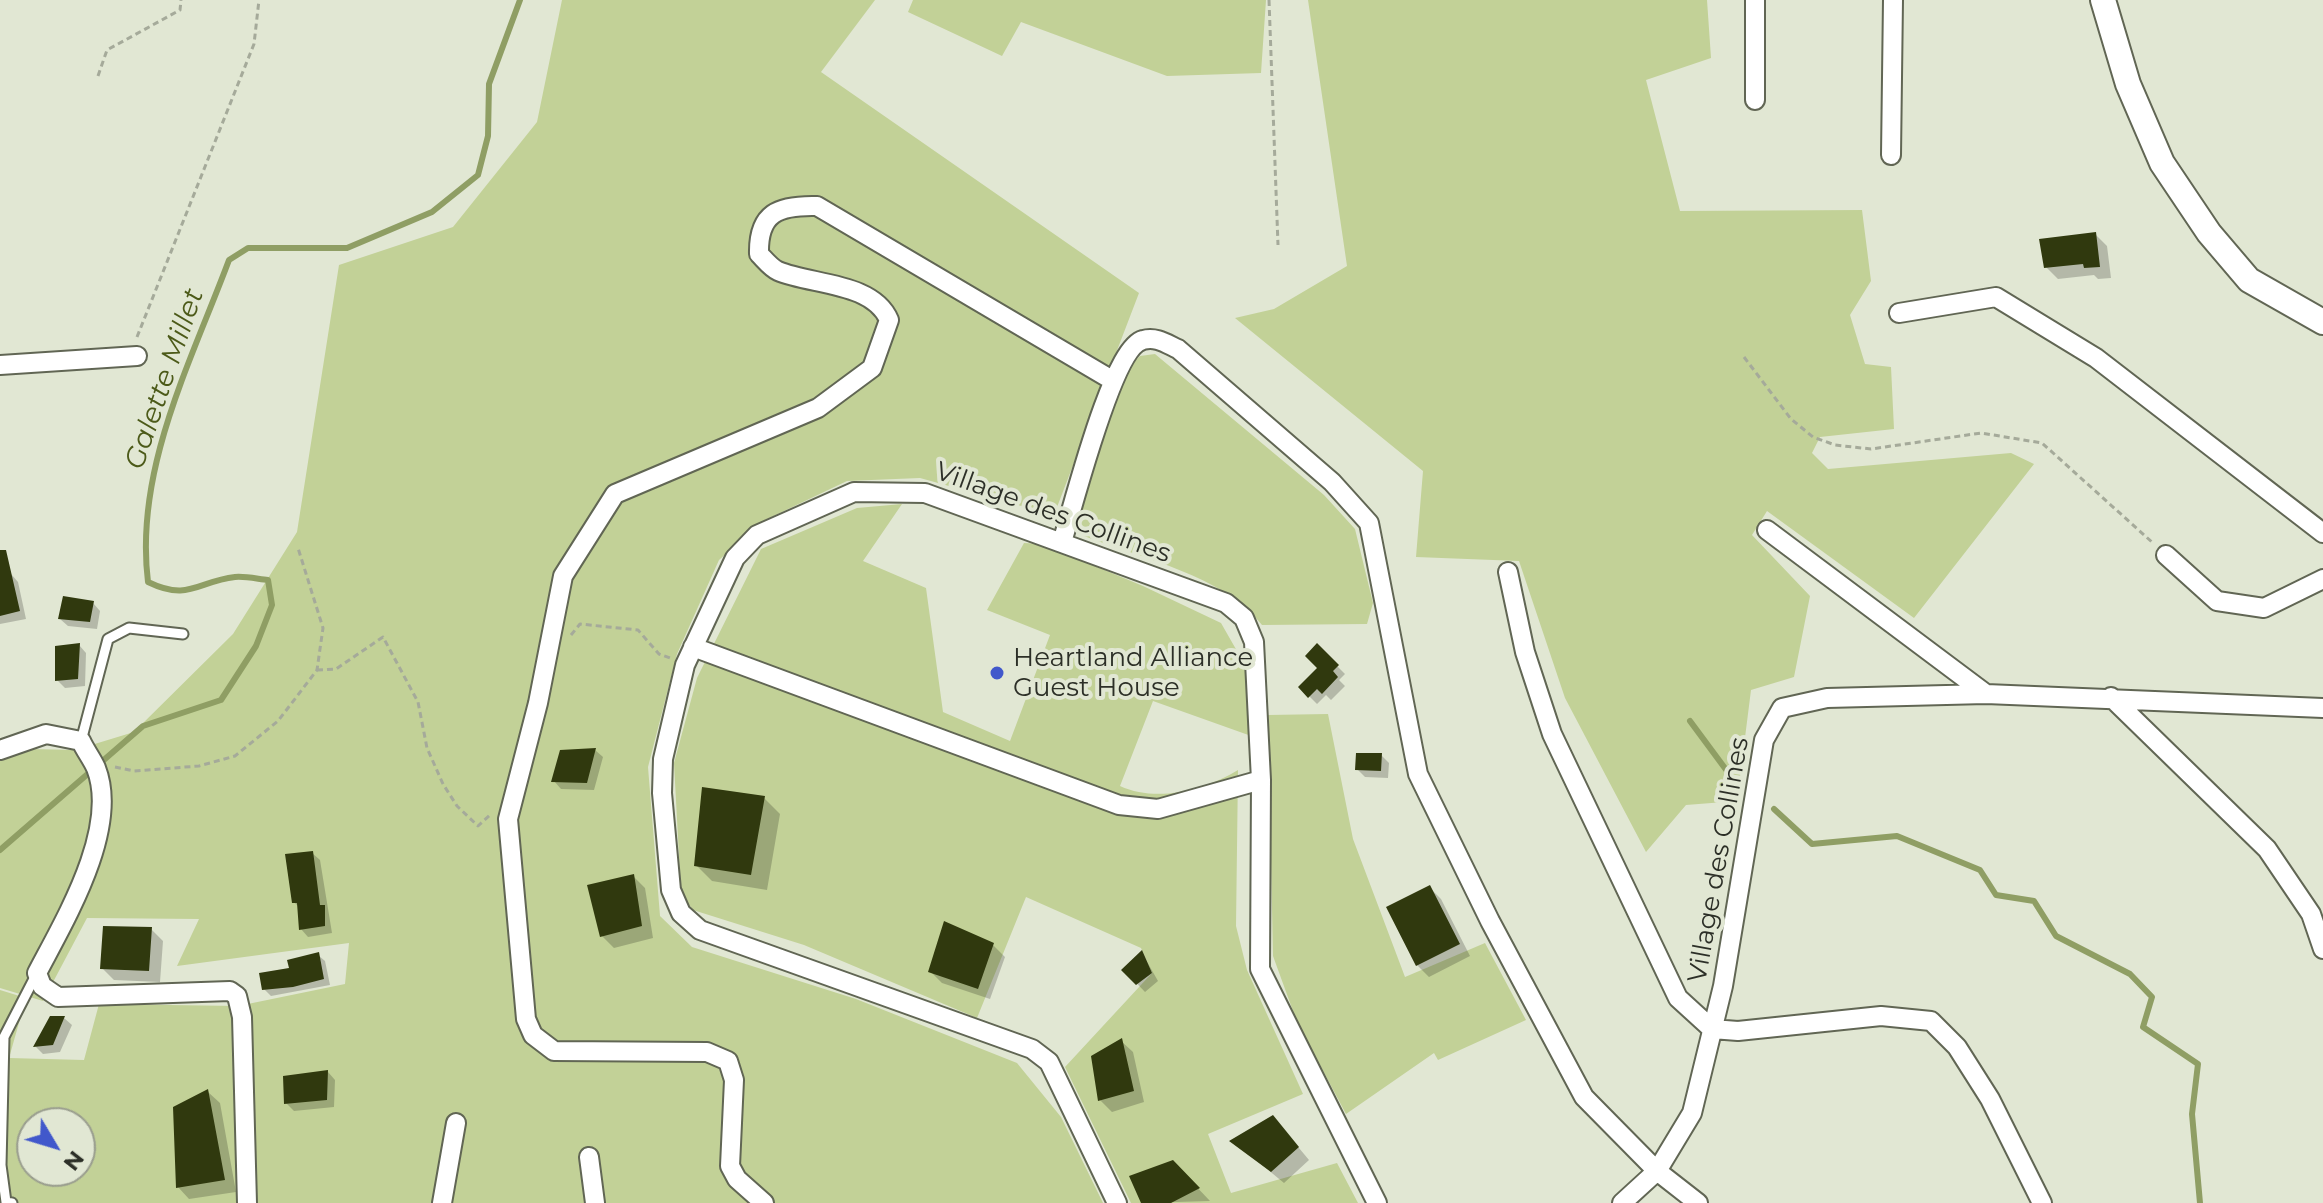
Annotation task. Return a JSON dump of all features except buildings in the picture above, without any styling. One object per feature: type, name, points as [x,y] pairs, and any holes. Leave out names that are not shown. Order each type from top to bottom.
[{"type":"street","points":[[1755,0],[1755,100]]},
{"type":"street","points":[[1891,155],[1893,0]]},
{"type":"street","points":[[2103,0],[2128,84],[2162,163],[2209,233],[2249,280],[2323,322]]},
{"type":"street","points":[[764,1203],[737,1179],[730,1166],[734,1080],[728,1061],[707,1052],[554,1051],[533,1035],[526,1019],[508,819],[538,703],[563,576],[615,494],[818,408],[872,368],[889,320],[884,309],[870,298],[775,270],[759,254],[759,231],[772,215],[793,206],[817,206],[1112,380]]},
{"type":"street","points":[[1899,313],[1996,297],[2096,358],[2323,533]]},
{"type":"street","points":[[1062,542],[1112,380],[1128,351],[1142,340],[1159,339],[1178,349],[1332,482],[1369,523],[1418,774],[1490,921],[1584,1097],[1657,1171],[1698,1203]]},
{"type":"street","points":[[0,365],[134,356]]},
{"type":"street","name":"Village des Collines","points":[[1117,1203],[1049,1062],[1032,1049],[700,930],[681,913],[671,890],[662,793],[670,719],[685,665],[735,558],[757,535],[854,492],[925,493],[1226,603],[1244,618],[1254,642],[1261,780],[1260,969],[1377,1203]]},
{"type":"street","points":[[1767,530],[1986,694]]},
{"type":"street","points":[[2166,555],[2217,601],[2264,608],[2323,579]]},
{"type":"street","points":[[1508,572],[1525,652],[1552,734],[1678,998],[1712,1029],[1738,1031],[1881,1016],[1931,1021],[1957,1047],[1990,1099],[2042,1203]]},
{"type":"street","points":[[693,647],[1119,805],[1158,809],[1261,780]]},
{"type":"street","name":"Village des Collines","points":[[1622,1203],[1657,1171],[1692,1113],[1723,986],[1764,740],[1782,708],[1827,698],[1986,694],[2323,708]]},
{"type":"street","points":[[2111,697],[2267,849],[2311,914],[2323,949]]},
{"type":"street","points":[[0,750],[46,734],[81,741],[96,769],[101,806],[94,853],[37,973],[42,986],[58,997],[230,991],[237,996],[242,1017],[247,1203]]},
{"type":"street","points":[[442,1203],[456,1123]]},
{"type":"street","points":[[589,1157],[595,1203]]},
{"type":"lane","points":[[81,741],[108,639],[113,633],[129,628],[183,634]]},
{"type":"lane","points":[[12,1203],[6,1202],[1,1165],[4,1037],[37,973]]},
{"type":"path","points":[[98,76],[107,50],[180,10],[181,0]]},
{"type":"path","points":[[134,356],[254,44],[259,0]]},
{"type":"path","points":[[1269,0],[1278,245]]},
{"type":"path","points":[[1744,357],[1791,419],[1813,437],[1835,445],[1871,449],[1981,433],[2042,443],[2166,555]]},
{"type":"path","points":[[96,769],[115,767],[134,771],[199,766],[235,756],[278,721],[317,670],[323,628],[298,548]]},
{"type":"path","points":[[564,645],[580,624],[638,630],[659,654],[685,665]]},
{"type":"path","points":[[317,670],[336,669],[383,637],[418,702],[427,748],[457,806],[478,826],[499,807]]},
{"type":"green space","points":[[562,0],[875,0],[821,72],[1139,293],[1054,515],[920,478],[847,481],[763,521],[719,560],[677,654],[648,767],[660,916],[692,947],[856,999],[1017,1063],[1061,1117],[1103,1203],[0,1203],[0,990],[26,998],[9,1058],[84,1060],[99,1004],[238,1006],[345,984],[349,943],[177,966],[199,919],[87,918],[43,1001],[0,988],[0,761],[30,749],[75,750],[134,732],[233,634],[297,532],[339,265],[453,227],[537,122]]},
{"type":"green space","points":[[913,0],[1266,0],[1261,73],[1167,76],[1021,22],[1002,56],[908,12]]},
{"type":"green space","points":[[1308,0],[1707,0],[1711,58],[1646,80],[1680,211],[1862,210],[1871,281],[1850,315],[1865,364],[1891,367],[1894,429],[1820,437],[1812,453],[1828,469],[2011,453],[2034,464],[1914,618],[1767,511],[1752,535],[1810,596],[1794,677],[1751,690],[1737,801],[1686,805],[1646,852],[1565,698],[1519,561],[1416,557],[1423,471],[1235,318],[1274,309],[1347,266]]},
{"type":"green space","points":[[1155,354],[1324,495],[1355,529],[1373,603],[1367,624],[1262,625],[1246,608],[1204,581],[1084,536],[1077,510],[1126,369],[1140,356]]},
{"type":"green space","points":[[902,504],[863,561],[926,588],[943,712],[1010,741],[1050,635],[987,610],[1024,543],[1042,544],[1221,623],[1245,665],[1254,737],[1153,701],[1120,786],[1149,793],[1180,792],[1211,783],[1238,770],[1236,926],[1247,970],[1303,1094],[1208,1134],[1231,1193],[1337,1163],[1358,1203],[1131,1203],[1065,1067],[1152,973],[1141,948],[1026,897],[977,1018],[804,945],[693,910],[681,894],[674,763],[697,678],[761,549],[857,508]]},
{"type":"green space","points":[[1328,714],[1353,839],[1405,977],[1485,943],[1526,1020],[1438,1060],[1434,1053],[1346,1114],[1297,1022],[1273,956],[1268,715]]},
{"type":"waterway","name":"Galette Millet","points":[[0,850],[143,726],[221,700],[256,646],[272,605],[268,580],[235,577],[184,590],[162,588],[148,582],[146,540],[149,499],[157,458],[183,377],[229,260],[248,248],[347,248],[432,212],[478,175],[488,136],[489,84],[520,0]]},
{"type":"waterway","points":[[1690,721],[1727,771]]},
{"type":"waterway","points":[[1774,809],[1812,844],[1897,836],[1980,870],[1996,895],[2034,901],[2056,936],[2130,974],[2152,997],[2143,1027],[2198,1064],[2192,1114],[2200,1203]]},
{"type":"place","name":"Heartland Alliance Guest House","points":[[997,673]]}]
